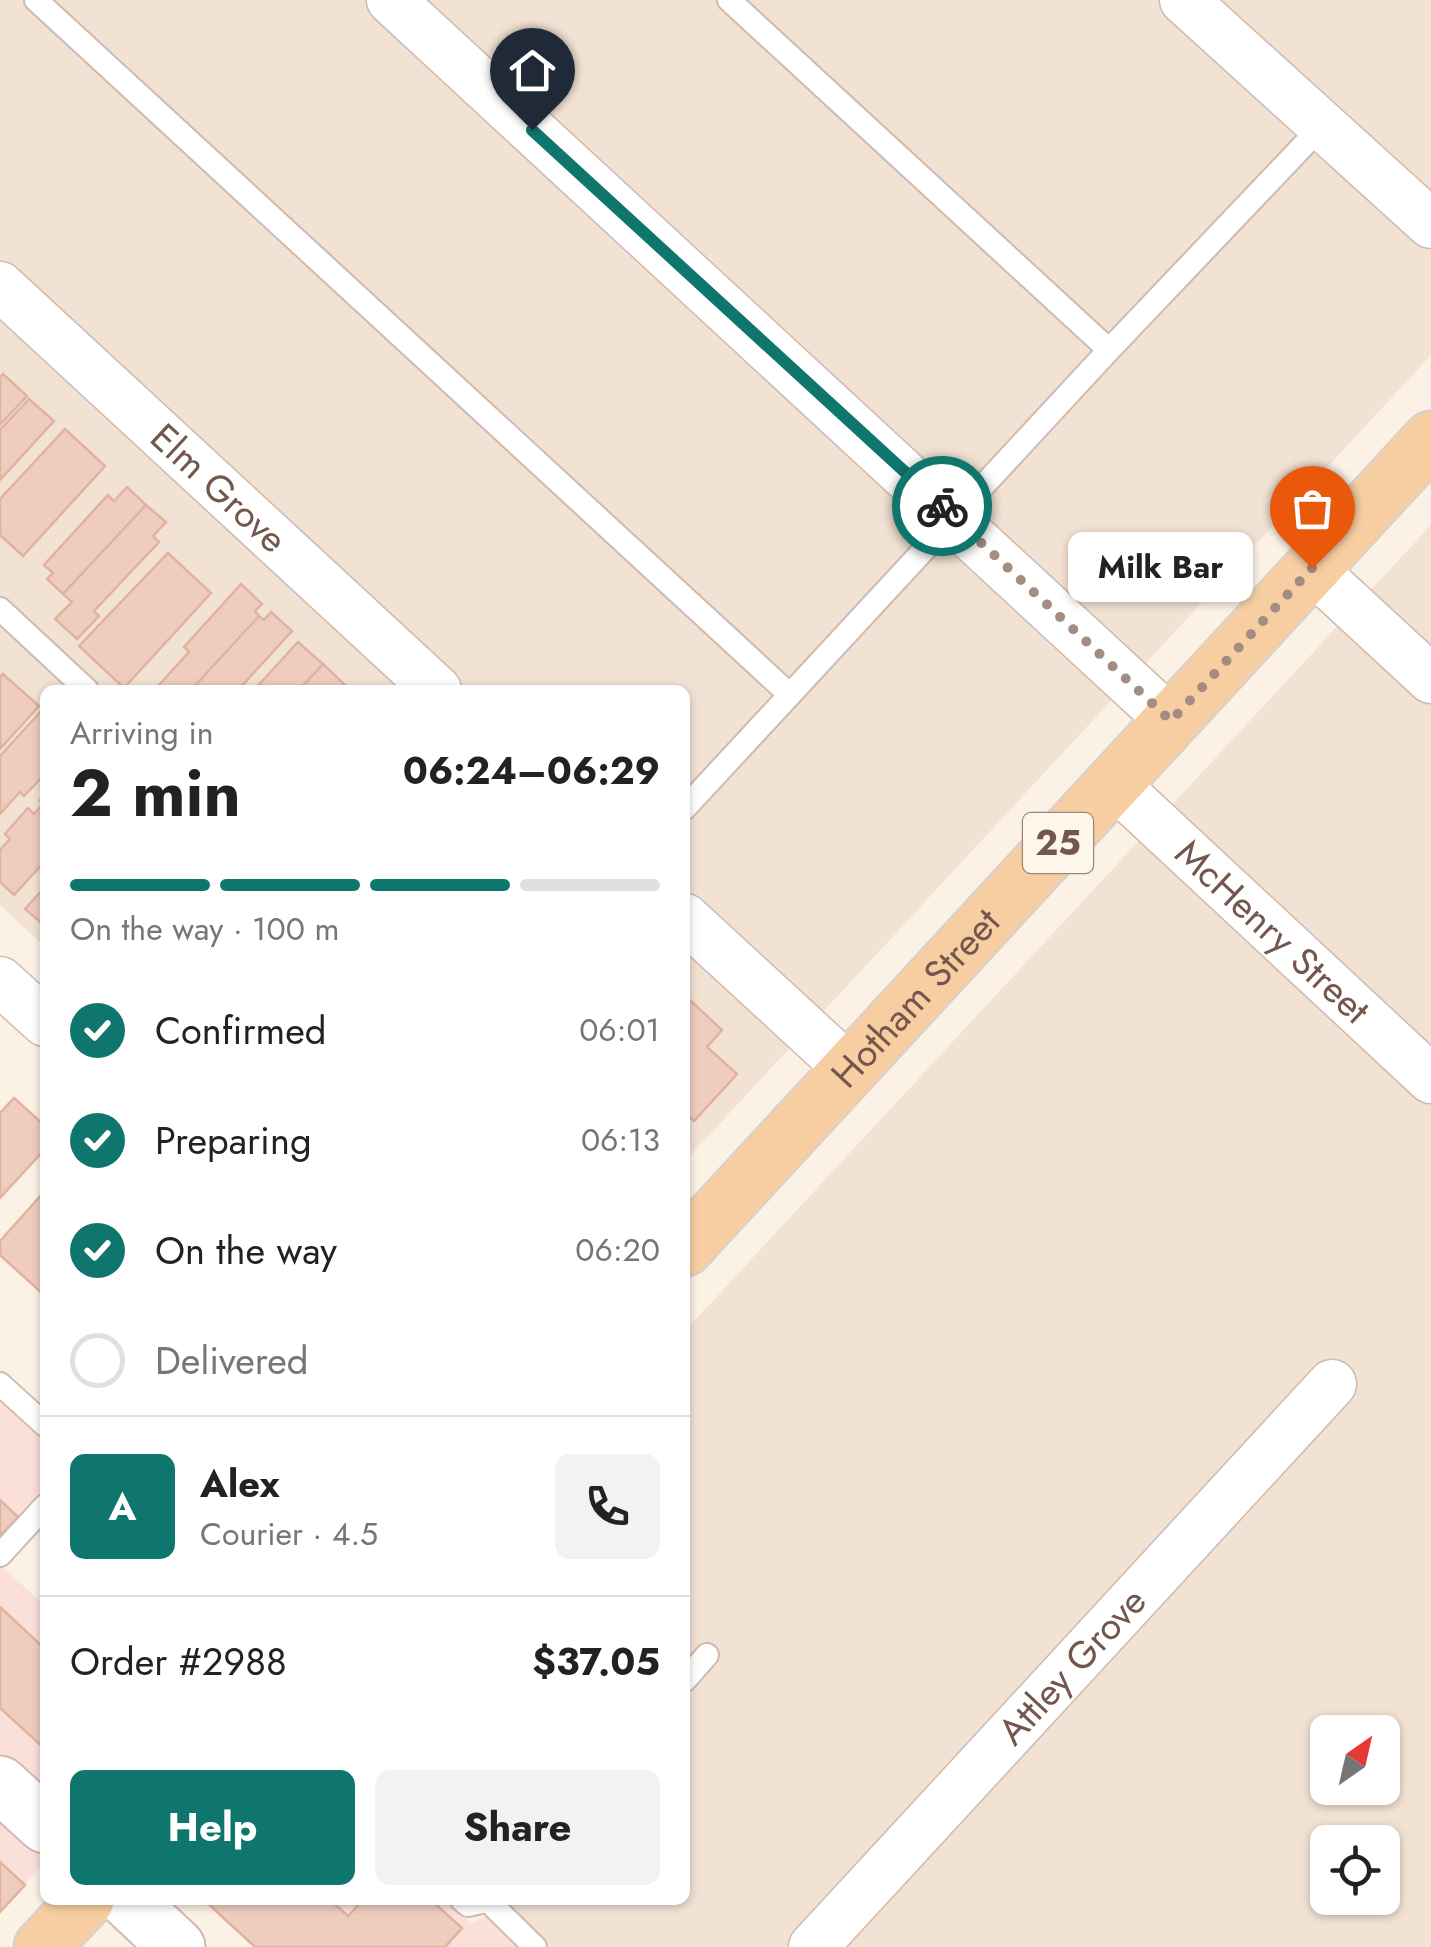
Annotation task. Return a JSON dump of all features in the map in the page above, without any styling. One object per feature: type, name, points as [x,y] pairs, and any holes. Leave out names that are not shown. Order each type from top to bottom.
[{"type":"main road","name":"Hotham Street","points":[[690,1243],[1431,439]]},
{"type":"main road","points":[[0,1784],[40,1821]]},
{"type":"main road","points":[[42,1947],[81,1905]]},
{"type":"main road","points":[[132,1905],[177,1947]]},
{"type":"street","points":[[391,0],[1171,721]]},
{"type":"street","points":[[1184,0],[1431,224]]},
{"type":"street","name":"Elm Grove","points":[[0,286],[432,685]]},
{"type":"street","points":[[1312,568],[1431,679]]},
{"type":"street","name":"McHenry Street","points":[[1113,783],[1431,1079]]},
{"type":"street","points":[[690,923],[850,1069]]},
{"type":"street","points":[[0,981],[40,1017]]},
{"type":"street","name":"Attley Grove","points":[[813,1947],[1332,1384]]},
{"type":"lane","points":[[36,0],[790,695]]},
{"type":"lane","points":[[728,0],[1109,350]]},
{"type":"lane","points":[[690,803],[1322,126]]},
{"type":"lane","points":[[0,609],[83,685]]},
{"type":"lane","points":[[0,1384],[40,1420]]},
{"type":"lane","points":[[0,1555],[40,1511]]},
{"type":"lane","points":[[690,1675],[708,1655]]},
{"type":"lane","points":[[491,1905],[536,1947]]},
{"type":"shaded area","points":[[0,0],[1431,0],[1431,355],[690,1156],[690,685],[40,685],[40,942],[0,905]]},
{"type":"shaded area","points":[[1431,525],[1431,1947],[509,1947],[515,1941],[478,1905],[690,1905],[690,1326]]},
{"type":"shaded area","points":[[0,1399],[40,1435],[40,1497],[0,1538]]},
{"type":"shaded area","points":[[0,1564],[40,1601],[40,1867],[0,1911]]},
{"type":"shaded area","points":[[211,1905],[451,1905],[472,1924],[488,1914],[516,1940],[509,1947],[258,1947]]},
{"type":"building","points":[[3,374],[27,396],[0,425],[0,377]]},
{"type":"building","points":[[29,399],[54,421],[0,480],[0,430]]},
{"type":"building","points":[[65,429],[105,466],[23,556],[0,535],[0,499]]},
{"type":"building","points":[[127,487],[146,505],[63,594],[47,579],[53,573],[44,565],[108,495],[114,501]]},
{"type":"building","points":[[146,505],[166,522],[153,536],[159,542],[94,611],[99,616],[77,639],[55,619],[72,602],[63,594]]},
{"type":"building","points":[[168,553],[211,593],[127,685],[121,685],[79,646]]},
{"type":"building","points":[[241,584],[262,604],[255,611],[259,616],[196,685],[159,685],[189,652],[184,647]]},
{"type":"building","points":[[271,612],[292,631],[243,685],[196,685],[259,616],[264,620]]},
{"type":"building","points":[[298,642],[323,664],[304,685],[259,685]]},
{"type":"building","points":[[323,664],[345,685],[304,685]]},
{"type":"building","points":[[3,674],[39,706],[0,749],[0,677]]},
{"type":"building","points":[[40,712],[40,779],[24,796],[20,792],[0,814],[0,756]]},
{"type":"building","points":[[40,807],[40,866],[14,895],[0,882],[0,850],[10,839],[5,834],[28,808],[34,814]]},
{"type":"building","points":[[40,892],[40,922],[25,909]]},
{"type":"building","points":[[690,1002],[722,1030],[707,1047],[737,1074],[694,1121],[690,1117]]},
{"type":"building","points":[[14,1098],[40,1121],[40,1154],[0,1198],[0,1113]]},
{"type":"building","points":[[40,1197],[40,1291],[0,1255],[0,1241]]},
{"type":"building","points":[[0,1500],[18,1517],[0,1536]]},
{"type":"building","points":[[0,1607],[40,1644],[40,1744],[0,1708]]},
{"type":"building","points":[[0,1862],[25,1885],[0,1912]]},
{"type":"building","points":[[209,1905],[336,1905],[348,1916],[358,1905],[437,1905],[462,1928],[445,1947],[255,1947]]},
{"type":"way so far","points":[[942,506],[1171,721],[1312,568]]},
{"type":"place","name":"Milk Bar","points":[[1312,568]]},
{"type":"route","points":[[532,130],[942,506]]}]
